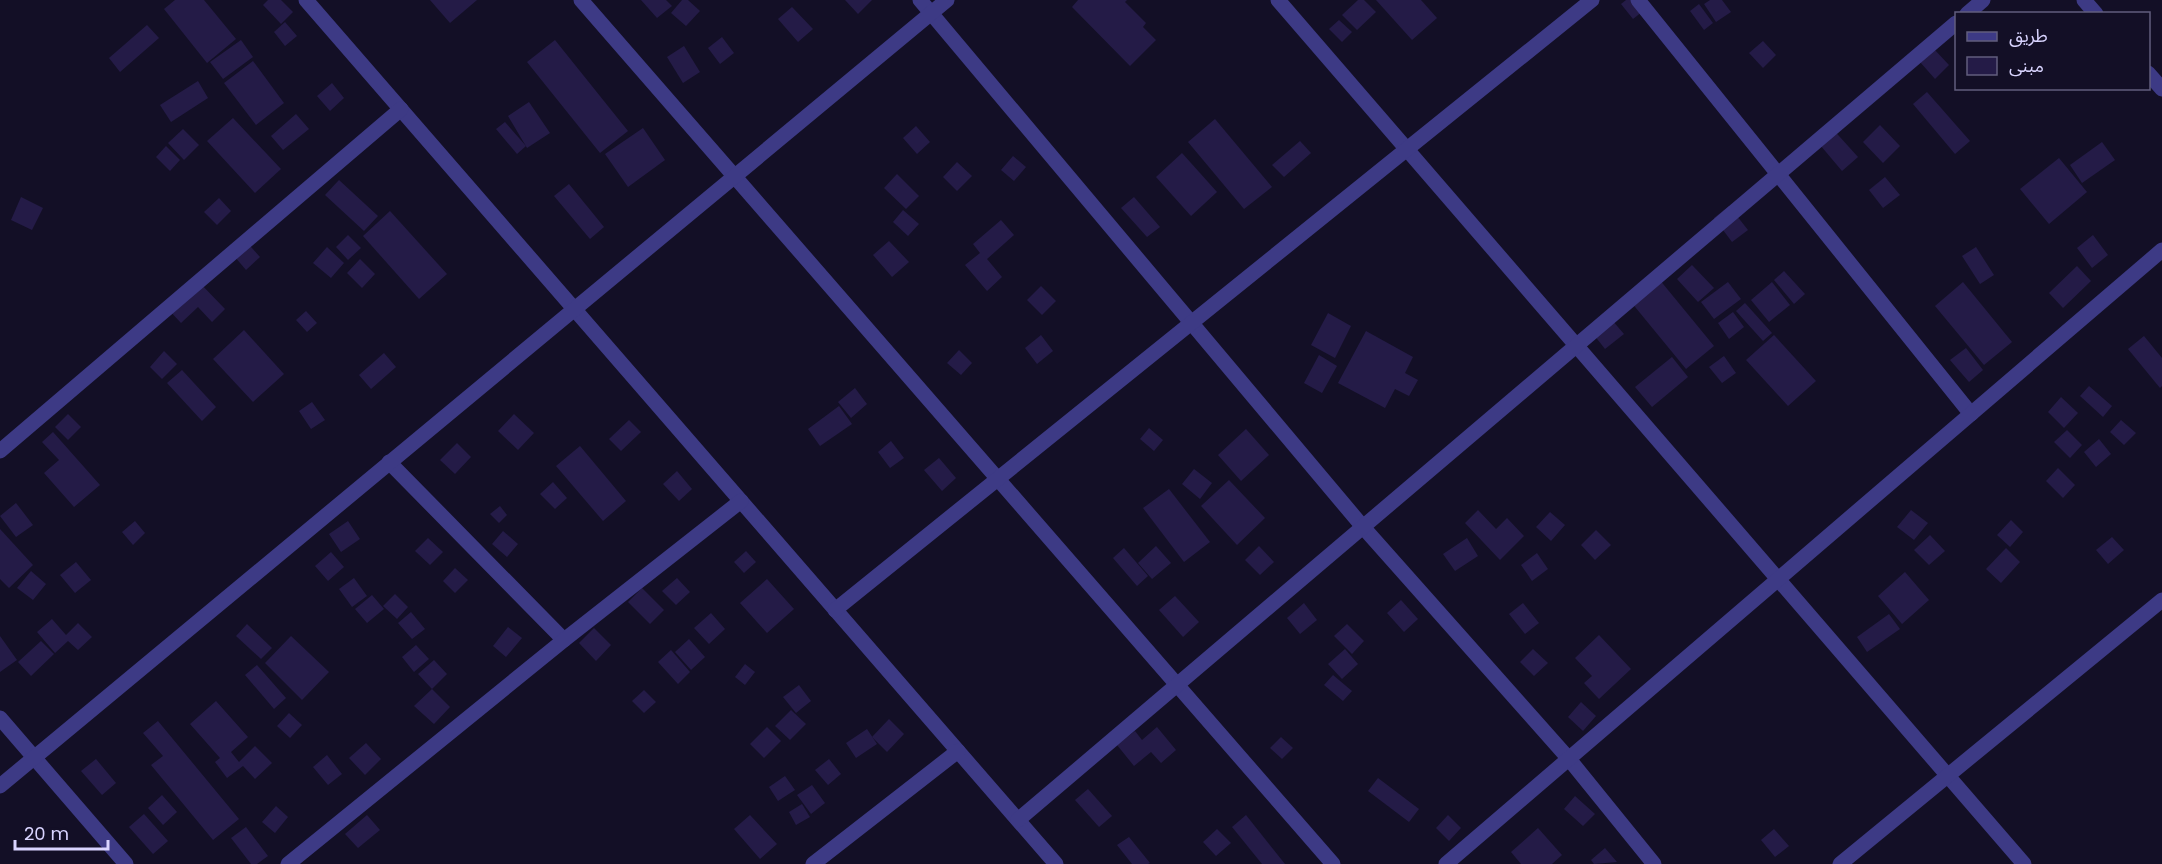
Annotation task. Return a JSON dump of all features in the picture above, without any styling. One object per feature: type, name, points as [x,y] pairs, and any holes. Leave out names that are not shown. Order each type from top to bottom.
[{"type":"street","points":[[306,0],[1056,864]]},
{"type":"street","points":[[581,0],[1333,864]]},
{"type":"street","points":[[920,0],[1363,527],[1569,759],[1654,864]]},
{"type":"street","points":[[0,786],[947,0]]},
{"type":"street","points":[[1278,0],[2024,864]]},
{"type":"street","points":[[836,610],[1592,0]]},
{"type":"street","points":[[1638,0],[1971,414]]},
{"type":"street","points":[[1969,12],[1983,0]]},
{"type":"street","points":[[2084,0],[2094,12]]},
{"type":"street","points":[[1018,820],[1955,23]]},
{"type":"street","points":[[2150,75],[2162,88]]},
{"type":"street","points":[[0,451],[401,109]]},
{"type":"street","points":[[1446,864],[2162,250]]},
{"type":"street","points":[[389,462],[564,640]]},
{"type":"street","points":[[288,864],[564,640],[741,501]]},
{"type":"street","points":[[1840,864],[2162,600]]},
{"type":"street","points":[[0,718],[126,864]]},
{"type":"street","points":[[813,864],[958,751]]},
{"type":"building","points":[[175,0],[204,0],[236,39],[207,63],[164,9]]},
{"type":"building","points":[[268,0],[281,0],[293,12],[281,24],[263,5]]},
{"type":"building","points":[[430,0],[477,0],[450,23]]},
{"type":"building","points":[[641,0],[666,0],[672,6],[657,18]]},
{"type":"building","points":[[682,0],[688,0],[700,11],[686,26],[671,13]]},
{"type":"building","points":[[845,0],[872,0],[858,14]]},
{"type":"building","points":[[1078,0],[1127,0],[1125,2],[1146,23],[1143,27],[1156,40],[1130,66],[1072,7]]},
{"type":"building","points":[[1358,0],[1364,0],[1376,12],[1357,30],[1342,15]]},
{"type":"building","points":[[1376,0],[1421,0],[1437,18],[1412,40]]},
{"type":"building","points":[[1626,0],[1640,0],[1647,8],[1633,19],[1621,4]]},
{"type":"building","points":[[1710,0],[1722,0],[1731,12],[1716,22],[1704,4]]},
{"type":"building","points":[[1699,4],[1713,23],[1704,30],[1690,11]]},
{"type":"building","points":[[792,7],[813,29],[798,42],[778,19]]},
{"type":"building","points":[[1339,20],[1352,32],[1342,42],[1329,29]]},
{"type":"building","points":[[285,22],[297,36],[285,46],[274,32]]},
{"type":"building","points":[[147,25],[159,38],[120,72],[109,58]]},
{"type":"building","points":[[722,37],[734,53],[720,64],[708,48]]},
{"type":"building","points":[[241,40],[253,57],[223,79],[210,62]]},
{"type":"building","points":[[555,40],[628,131],[600,153],[527,62]]},
{"type":"building","points":[[1763,41],[1776,55],[1763,68],[1749,53]]},
{"type":"building","points":[[684,46],[700,72],[683,83],[667,57]]},
{"type":"building","points":[[1934,49],[1949,65],[1935,79],[1920,62]]},
{"type":"building","points":[[253,61],[284,103],[256,125],[224,83]]},
{"type":"building","points":[[198,81],[208,98],[171,122],[160,105]]},
{"type":"building","points":[[332,83],[344,98],[330,111],[317,96]]},
{"type":"building","points":[[1927,92],[1970,141],[1955,154],[1913,104]]},
{"type":"building","points":[[529,102],[550,133],[527,148],[508,116]]},
{"type":"building","points":[[296,114],[309,129],[283,150],[271,136]]},
{"type":"building","points":[[233,118],[281,169],[255,193],[207,141]]},
{"type":"building","points":[[1215,119],[1272,187],[1244,209],[1188,142]]},
{"type":"building","points":[[505,122],[526,146],[517,154],[496,129]]},
{"type":"building","points":[[1880,125],[1900,146],[1883,163],[1863,142]]},
{"type":"building","points":[[916,126],[930,142],[917,154],[903,138]]},
{"type":"building","points":[[1830,126],[1858,157],[1842,171],[1815,139]]},
{"type":"building","points":[[643,128],[665,160],[628,187],[605,154]]},
{"type":"building","points":[[183,129],[199,145],[184,160],[168,143]]},
{"type":"building","points":[[1300,141],[1311,153],[1284,177],[1272,165]]},
{"type":"building","points":[[2102,142],[2115,160],[2082,183],[2070,165]]},
{"type":"building","points":[[166,146],[180,160],[170,171],[156,157]]},
{"type":"building","points":[[1182,153],[1217,192],[1191,216],[1156,177]]},
{"type":"building","points":[[1013,156],[1026,167],[1014,181],[1001,170]]},
{"type":"building","points":[[2059,158],[2087,192],[2049,224],[2020,189]]},
{"type":"building","points":[[957,162],[972,176],[957,191],[943,177]]},
{"type":"building","points":[[897,174],[919,196],[906,209],[884,188]]},
{"type":"building","points":[[1885,177],[1900,195],[1883,208],[1869,190]]},
{"type":"building","points":[[339,180],[378,216],[364,231],[325,195]]},
{"type":"building","points":[[569,184],[604,227],[590,239],[554,196]]},
{"type":"building","points":[[21,197],[43,208],[32,230],[11,220]]},
{"type":"building","points":[[1134,197],[1160,227],[1147,237],[1121,208]]},
{"type":"building","points":[[219,198],[231,211],[217,225],[204,212]]},
{"type":"building","points":[[1729,206],[1748,230],[1732,242],[1714,218]]},
{"type":"building","points":[[903,210],[919,224],[908,236],[893,222]]},
{"type":"building","points":[[390,211],[447,274],[419,299],[363,236]]},
{"type":"building","points":[[1001,220],[1014,235],[987,259],[1002,277],[987,291],[965,265],[980,253],[973,244]]},
{"type":"building","points":[[348,235],[361,248],[348,260],[336,247]]},
{"type":"building","points":[[2093,235],[2108,255],[2092,268],[2077,248]]},
{"type":"building","points":[[243,238],[260,257],[246,270],[229,250]]},
{"type":"building","points":[[889,241],[909,262],[892,277],[873,255]]},
{"type":"building","points":[[327,247],[344,263],[331,278],[313,263]]},
{"type":"building","points":[[1976,247],[1994,275],[1980,284],[1962,256]]},
{"type":"building","points":[[360,259],[375,274],[362,288],[347,273]]},
{"type":"building","points":[[1692,265],[1714,288],[1698,302],[1677,279]]},
{"type":"building","points":[[2077,266],[2091,281],[2063,308],[2049,293]]},
{"type":"building","points":[[1784,271],[1805,294],[1794,304],[1774,280]]},
{"type":"building","points":[[196,279],[225,309],[212,322],[198,307],[181,323],[167,308]]},
{"type":"building","points":[[1659,279],[1714,346],[1686,369],[1631,302]]},
{"type":"building","points":[[1728,282],[1741,299],[1714,319],[1701,302]]},
{"type":"building","points":[[1772,282],[1790,305],[1769,322],[1751,300]]},
{"type":"building","points":[[1963,282],[2012,342],[1984,365],[1935,306]]},
{"type":"building","points":[[1041,286],[1056,301],[1042,315],[1027,300]]},
{"type":"building","points":[[1745,303],[1772,333],[1763,341],[1736,311]]},
{"type":"building","points":[[306,311],[317,323],[307,332],[296,320]]},
{"type":"building","points":[[1733,312],[1744,327],[1729,339],[1718,323]]},
{"type":"building","points":[[1328,313],[1351,326],[1335,358],[1311,345]]},
{"type":"building","points":[[1612,320],[1624,334],[1605,349],[1594,335]]},
{"type":"building","points":[[244,330],[284,374],[253,402],[213,359]]},
{"type":"building","points":[[1366,331],[1413,357],[1405,373],[1418,380],[1409,396],[1395,389],[1385,408],[1338,383]]},
{"type":"building","points":[[1041,335],[1053,351],[1037,364],[1025,348]]},
{"type":"building","points":[[1774,335],[1816,381],[1788,406],[1746,360]]},
{"type":"building","points":[[2144,336],[2162,358],[2162,386],[2160,388],[2128,349]]},
{"type":"building","points":[[1966,348],[1983,370],[1969,382],[1950,360]]},
{"type":"building","points":[[959,350],[972,363],[961,375],[947,363]]},
{"type":"building","points":[[164,351],[177,364],[162,379],[150,367]]},
{"type":"building","points":[[384,353],[396,367],[371,389],[359,375]]},
{"type":"building","points":[[1319,355],[1337,366],[1322,393],[1304,383]]},
{"type":"building","points":[[1724,356],[1736,373],[1722,383],[1709,367]]},
{"type":"building","points":[[1672,357],[1688,377],[1652,407],[1635,387]]},
{"type":"building","points":[[182,370],[216,407],[202,421],[167,383]]},
{"type":"building","points":[[2089,386],[2112,406],[2103,417],[2080,396]]},
{"type":"building","points":[[855,388],[867,404],[851,418],[838,402]]},
{"type":"building","points":[[2061,397],[2078,413],[2064,428],[2048,412]]},
{"type":"building","points":[[312,402],[325,420],[311,429],[299,411]]},
{"type":"building","points":[[839,406],[852,424],[820,446],[808,429]]},
{"type":"building","points":[[68,414],[81,427],[68,440],[55,427]]},
{"type":"building","points":[[514,414],[534,433],[518,450],[498,431]]},
{"type":"building","points":[[629,420],[641,432],[621,451],[609,439]]},
{"type":"building","points":[[2121,420],[2136,433],[2124,445],[2110,432]]},
{"type":"building","points":[[1149,428],[1163,440],[1154,451],[1140,439]]},
{"type":"building","points":[[1246,429],[1269,455],[1241,481],[1218,455]]},
{"type":"building","points":[[2067,430],[2082,445],[2070,458],[2054,442]]},
{"type":"building","points":[[53,432],[100,485],[74,507],[44,473],[59,460],[42,442]]},
{"type":"building","points":[[2099,439],[2111,454],[2096,467],[2084,452]]},
{"type":"building","points":[[891,441],[904,458],[890,468],[878,452]]},
{"type":"building","points":[[457,443],[471,457],[455,474],[440,460]]},
{"type":"building","points":[[580,446],[626,501],[603,521],[556,466]]},
{"type":"building","points":[[939,458],[956,478],[942,491],[924,470]]},
{"type":"building","points":[[2058,468],[2075,485],[2063,498],[2046,481]]},
{"type":"building","points":[[1194,469],[1212,483],[1200,499],[1182,484]]},
{"type":"building","points":[[677,471],[692,489],[679,501],[663,484]]},
{"type":"building","points":[[1229,480],[1265,518],[1237,545],[1201,506]]},
{"type":"building","points":[[553,482],[567,498],[555,509],[540,494]]},
{"type":"building","points":[[1169,489],[1210,542],[1184,562],[1143,508]]},
{"type":"building","points":[[16,503],[33,525],[16,537],[0,516]]},
{"type":"building","points":[[500,506],[507,515],[499,523],[490,514]]},
{"type":"building","points":[[1478,510],[1496,529],[1507,518],[1524,536],[1500,560],[1465,523]]},
{"type":"building","points":[[1911,510],[1928,523],[1914,540],[1897,527]]},
{"type":"building","points":[[1550,512],[1565,525],[1551,541],[1536,527]]},
{"type":"building","points":[[2011,520],[2023,532],[2010,547],[1997,535]]},
{"type":"building","points":[[135,521],[145,533],[133,545],[122,532]]},
{"type":"building","points":[[348,521],[360,539],[341,552],[329,534]]},
{"type":"building","points":[[0,529],[33,565],[9,588],[0,579]]},
{"type":"building","points":[[1596,530],[1611,545],[1595,560],[1581,545]]},
{"type":"building","points":[[503,531],[518,544],[507,557],[492,544]]},
{"type":"building","points":[[1930,535],[1945,551],[1929,565],[1914,550]]},
{"type":"building","points":[[2112,537],[2124,550],[2108,564],[2096,550]]},
{"type":"building","points":[[428,538],[443,552],[430,565],[415,551]]},
{"type":"building","points":[[1467,538],[1478,556],[1455,571],[1443,554]]},
{"type":"building","points":[[1156,546],[1171,563],[1152,579],[1138,563]]},
{"type":"building","points":[[1259,546],[1274,562],[1260,575],[1245,560]]},
{"type":"building","points":[[1124,548],[1148,576],[1137,586],[1113,558]]},
{"type":"building","points":[[2006,548],[2020,562],[2001,583],[1986,569]]},
{"type":"building","points":[[746,551],[756,562],[744,573],[734,562]]},
{"type":"building","points":[[331,552],[344,567],[328,581],[315,566]]},
{"type":"building","points":[[1537,553],[1548,569],[1532,581],[1521,565]]},
{"type":"building","points":[[76,562],[91,580],[75,593],[60,575]]},
{"type":"building","points":[[455,568],[468,580],[455,593],[443,581]]},
{"type":"building","points":[[31,571],[46,584],[33,600],[17,588]]},
{"type":"building","points":[[1905,572],[1929,600],[1902,624],[1878,596]]},
{"type":"building","points":[[354,578],[367,596],[352,607],[339,589]]},
{"type":"building","points":[[677,578],[690,592],[676,605],[662,591]]},
{"type":"building","points":[[767,579],[794,609],[767,633],[740,603]]},
{"type":"building","points":[[642,588],[664,610],[650,624],[628,602]]},
{"type":"building","points":[[395,594],[408,607],[397,619],[383,606]]},
{"type":"building","points":[[372,595],[384,609],[367,623],[355,609]]},
{"type":"building","points":[[1175,596],[1199,622],[1183,637],[1159,610]]},
{"type":"building","points":[[1401,600],[1418,619],[1404,632],[1387,613]]},
{"type":"building","points":[[1304,603],[1317,620],[1300,634],[1287,618]]},
{"type":"building","points":[[1523,603],[1539,623],[1525,634],[1509,614]]},
{"type":"building","points":[[411,612],[425,629],[412,639],[398,623]]},
{"type":"building","points":[[711,613],[725,629],[709,644],[694,628]]},
{"type":"building","points":[[1889,614],[1900,629],[1867,652],[1857,637]]},
{"type":"building","points":[[52,619],[66,635],[78,623],[92,637],[78,650],[68,641],[55,653],[37,632]]},
{"type":"building","points":[[247,624],[272,648],[261,659],[236,636]]},
{"type":"building","points":[[1347,624],[1364,641],[1352,654],[1334,636]]},
{"type":"building","points":[[508,627],[522,638],[506,657],[493,646]]},
{"type":"building","points":[[594,628],[611,645],[596,661],[579,643]]},
{"type":"building","points":[[1599,635],[1631,669],[1599,699],[1584,683],[1592,676],[1575,658]]},
{"type":"building","points":[[0,636],[17,660],[0,672]]},
{"type":"building","points":[[291,636],[329,672],[302,700],[265,663]]},
{"type":"building","points":[[689,639],[705,657],[691,670],[675,652]]},
{"type":"building","points":[[41,641],[54,654],[31,676],[18,662]]},
{"type":"building","points":[[416,645],[429,659],[414,672],[402,657]]},
{"type":"building","points":[[1345,649],[1358,664],[1342,679],[1328,664]]},
{"type":"building","points":[[1533,649],[1548,663],[1534,676],[1520,662]]},
{"type":"building","points":[[671,650],[690,672],[678,684],[658,662]]},
{"type":"building","points":[[434,660],[447,674],[432,689],[418,674]]},
{"type":"building","points":[[745,664],[755,672],[745,685],[735,677]]},
{"type":"building","points":[[257,665],[286,698],[274,709],[245,675]]},
{"type":"building","points":[[1333,675],[1352,691],[1343,701],[1324,685]]},
{"type":"building","points":[[799,685],[811,701],[796,713],[783,697]]},
{"type":"building","points":[[432,689],[450,707],[434,724],[414,706]]},
{"type":"building","points":[[644,690],[656,702],[644,713],[632,701]]},
{"type":"building","points":[[216,701],[248,737],[231,752],[239,762],[255,746],[272,763],[255,779],[243,766],[227,778],[215,762],[220,758],[190,724]]},
{"type":"building","points":[[1581,702],[1596,716],[1583,731],[1568,717]]},
{"type":"building","points":[[791,710],[806,724],[790,740],[775,726]]},
{"type":"building","points":[[289,713],[302,725],[290,738],[277,726]]},
{"type":"building","points":[[889,719],[904,734],[887,752],[872,737]]},
{"type":"building","points":[[158,721],[239,819],[213,840],[151,765],[163,756],[143,733]]},
{"type":"building","points":[[767,727],[781,741],[764,758],[750,744]]},
{"type":"building","points":[[1157,727],[1176,750],[1161,763],[1151,752],[1134,766],[1117,745],[1135,731],[1142,740]]},
{"type":"building","points":[[867,729],[877,744],[856,758],[846,743]]},
{"type":"building","points":[[1281,737],[1293,748],[1282,759],[1270,748]]},
{"type":"building","points":[[366,743],[381,759],[365,775],[349,758]]},
{"type":"building","points":[[327,755],[342,774],[328,785],[313,767]]},
{"type":"building","points":[[96,759],[116,783],[102,795],[81,771]]},
{"type":"building","points":[[829,759],[841,774],[828,785],[815,770]]},
{"type":"building","points":[[785,776],[795,790],[778,801],[769,787]]},
{"type":"building","points":[[1378,778],[1419,809],[1409,822],[1368,791]]},
{"type":"building","points":[[812,785],[825,803],[811,814],[797,795]]},
{"type":"building","points":[[1088,789],[1112,816],[1099,827],[1075,800]]},
{"type":"building","points":[[162,795],[177,812],[163,825],[148,808]]},
{"type":"building","points":[[1575,796],[1595,814],[1583,826],[1564,809]]},
{"type":"building","points":[[802,804],[810,817],[796,825],[789,812]]},
{"type":"building","points":[[276,806],[288,817],[275,833],[262,822]]},
{"type":"building","points":[[144,814],[168,841],[153,854],[129,827]]},
{"type":"building","points":[[367,815],[380,830],[358,848],[345,834]]},
{"type":"building","points":[[750,815],[777,844],[760,859],[734,829]]},
{"type":"building","points":[[1246,815],[1285,864],[1262,864],[1232,827]]},
{"type":"building","points":[[1448,815],[1461,828],[1449,841],[1436,828]]},
{"type":"building","points":[[246,827],[268,856],[257,864],[251,864],[231,838]]},
{"type":"building","points":[[1538,828],[1562,855],[1552,864],[1521,864],[1511,852]]},
{"type":"building","points":[[1217,829],[1231,843],[1216,856],[1203,842]]},
{"type":"building","points":[[1774,829],[1789,846],[1775,857],[1761,840]]},
{"type":"building","points":[[1129,837],[1150,863],[1132,864],[1117,845]]},
{"type":"building","points":[[1605,848],[1617,862],[1594,864],[1591,860]]}]
